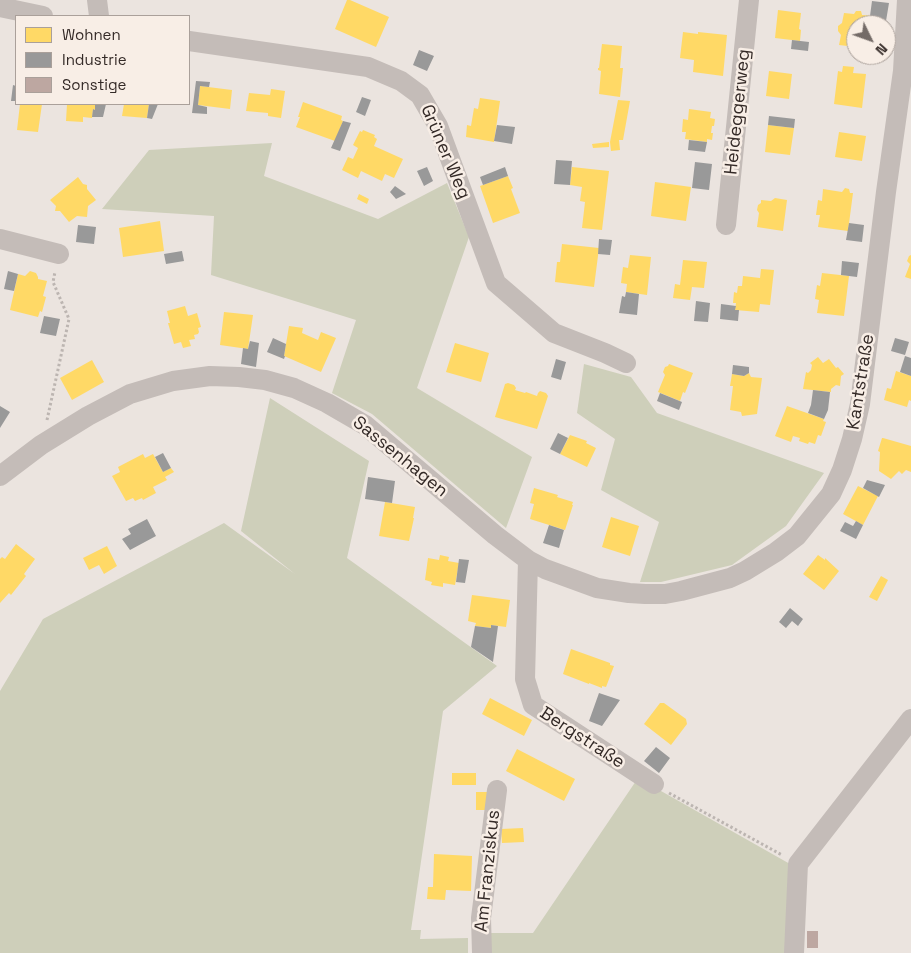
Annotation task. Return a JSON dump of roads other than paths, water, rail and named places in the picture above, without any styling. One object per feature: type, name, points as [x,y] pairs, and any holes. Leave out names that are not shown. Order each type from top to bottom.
[{"type":"street","points":[[97,0],[99,15]]},
{"type":"street","name":"Heideggerweg","points":[[726,225],[749,0]]},
{"type":"street","name":"Kantstraße","points":[[597,588],[629,593],[666,594],[730,578],[776,552],[796,536],[830,494],[842,470],[860,404],[886,192],[904,71],[907,0]]},
{"type":"street","points":[[0,7],[38,15]]},
{"type":"street","name":"Grüner Weg","points":[[190,41],[368,68],[401,80],[420,95],[438,126],[496,283],[554,333],[605,353],[626,364]]},
{"type":"street","points":[[0,240],[59,254]]},
{"type":"street","name":"Sassenhagen","points":[[0,476],[41,445],[88,416],[130,394],[173,381],[210,376],[265,380],[294,388],[348,414],[364,425],[494,535],[528,560],[545,569],[597,588]]},
{"type":"street","name":"Bergstraße","points":[[528,560],[526,678],[533,705],[654,784]]},
{"type":"street","points":[[794,953],[798,864],[911,719]]},
{"type":"street","name":"Am Franziskus","points":[[482,953],[480,918],[497,790]]}]
